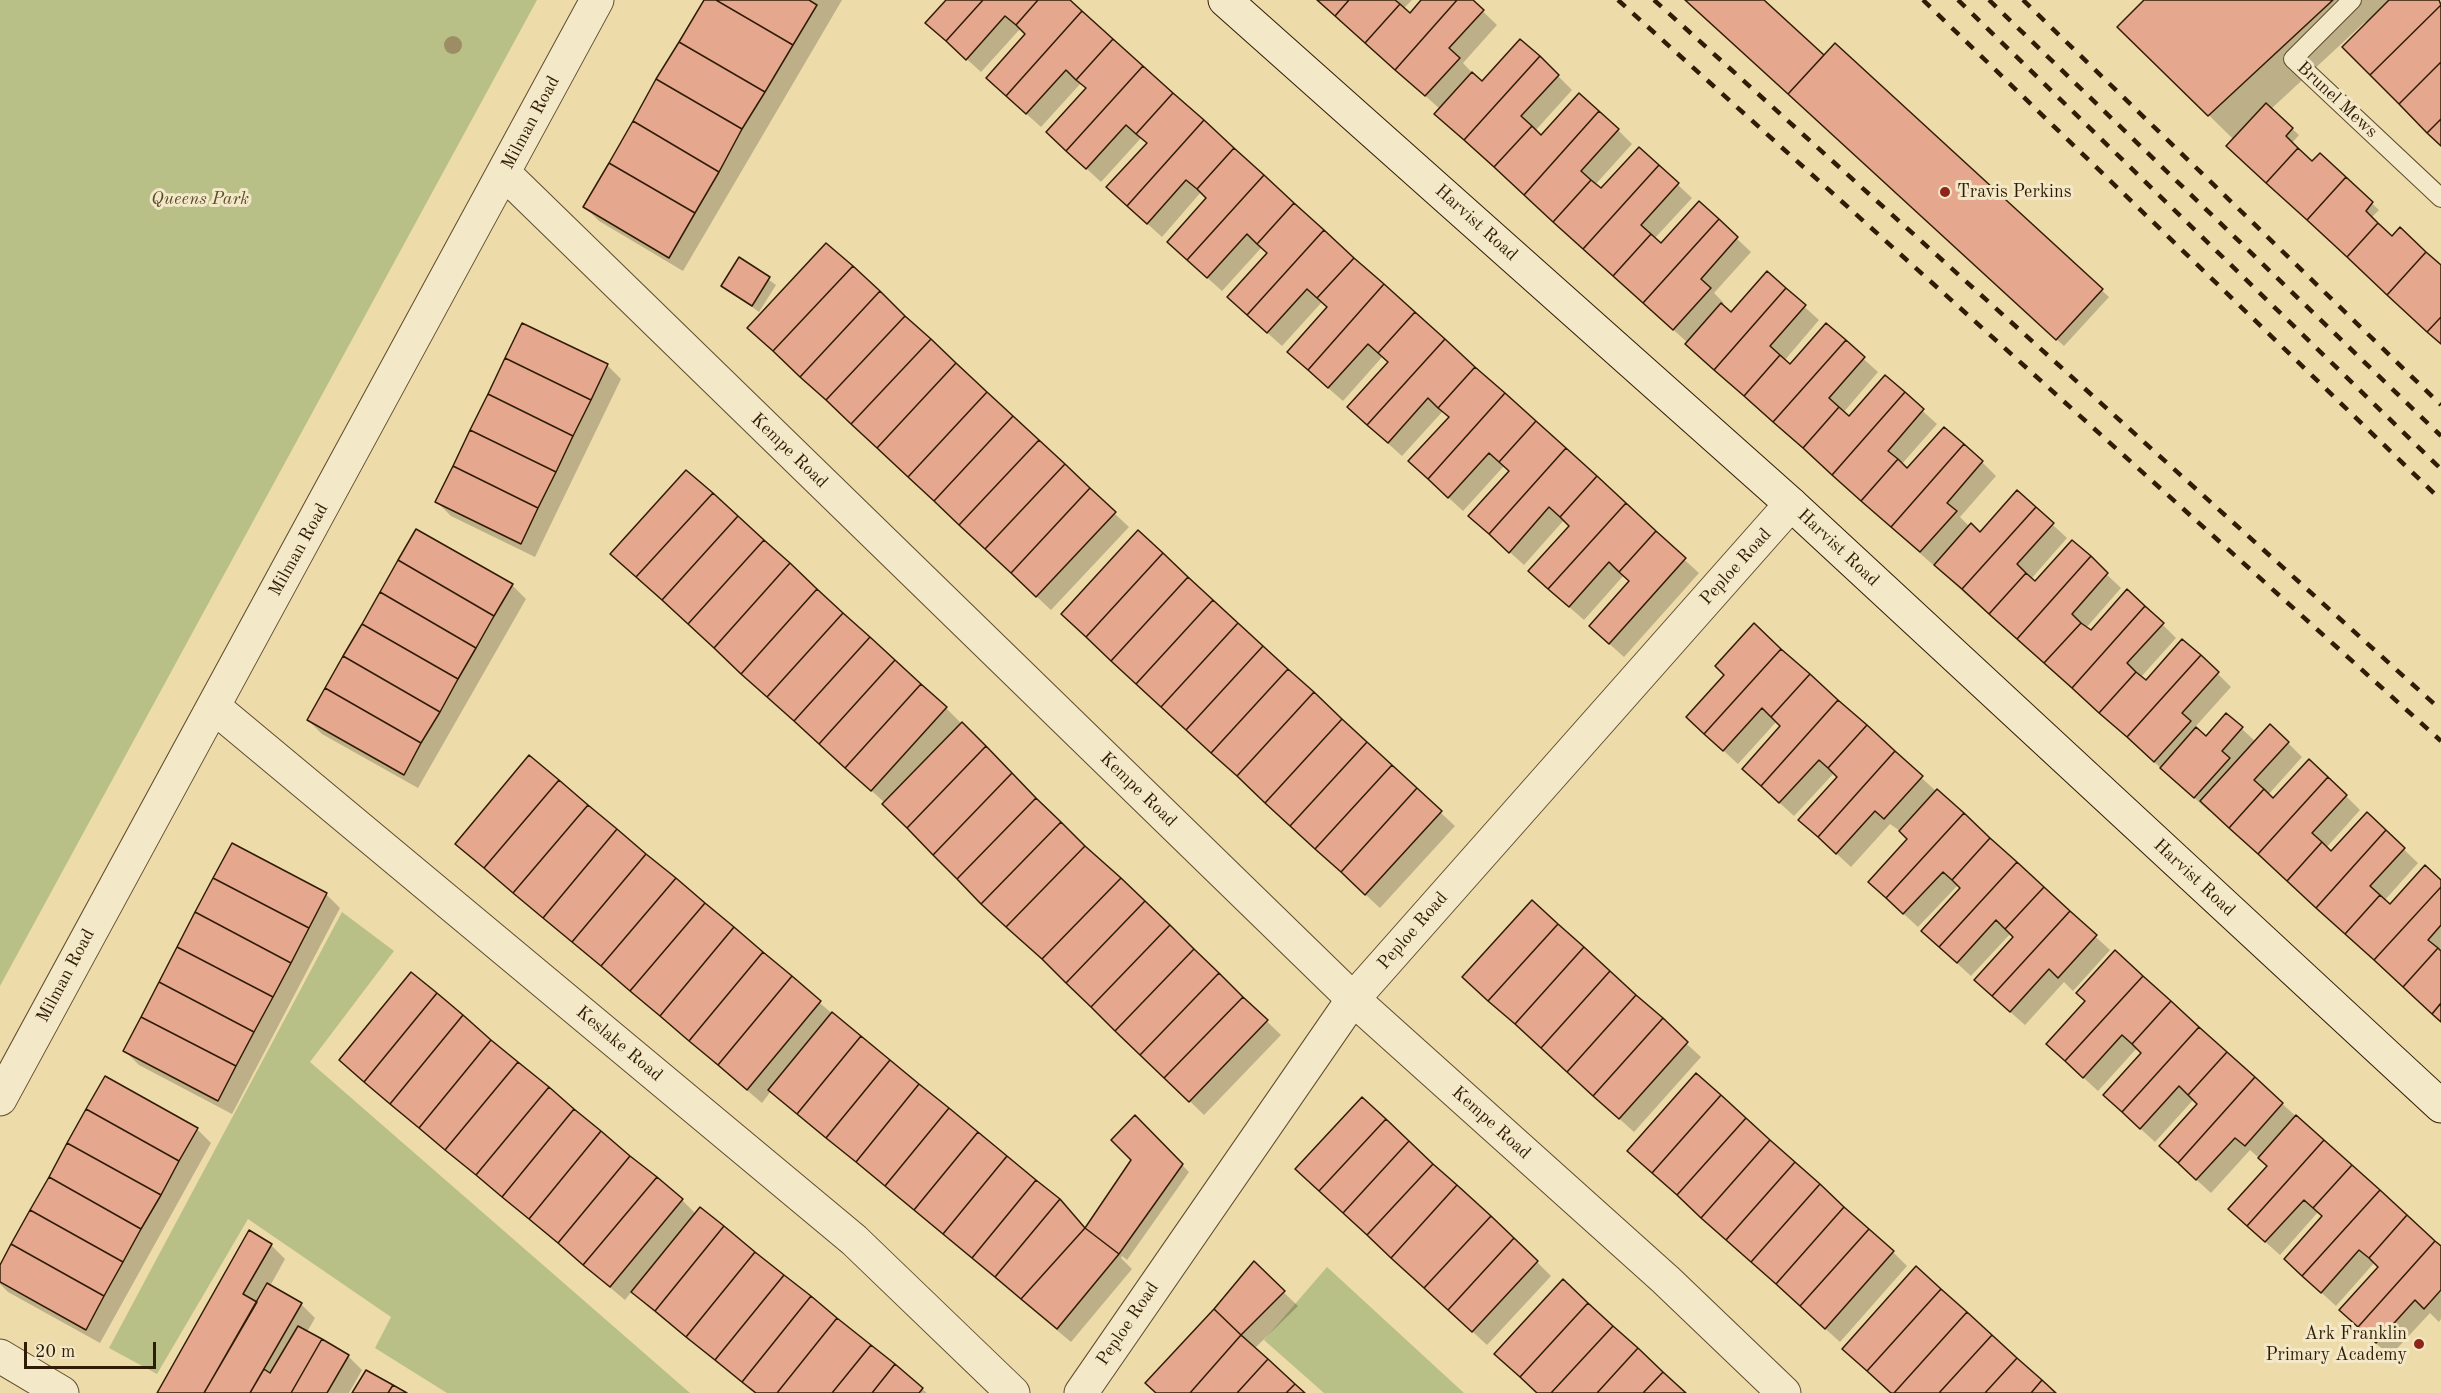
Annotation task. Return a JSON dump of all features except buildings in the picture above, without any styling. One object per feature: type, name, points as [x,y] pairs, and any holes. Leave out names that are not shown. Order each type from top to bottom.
[{"type":"street","name":"Milman Road","points":[[0,1099],[129,857],[214,707],[597,0]]},
{"type":"street","name":"Harvist Road","points":[[1225,0],[1791,504],[2441,1106]]},
{"type":"street","name":"Kempe Road","points":[[504,173],[1353,999],[1666,1280],[1784,1393]]},
{"type":"street","name":"Peploe Road","points":[[1082,1393],[1353,999],[1791,504]]},
{"type":"street","name":"Keslake Road","points":[[214,707],[854,1240],[1013,1393]]},
{"type":"street","points":[[0,1356],[62,1393]]},
{"type":"lane","name":"Brunel Mews","points":[[2352,0],[2293,59],[2441,198]]},
{"type":"green space","name":"Queens Park","points":[[0,0],[537,0],[0,986]]},
{"type":"green space","points":[[342,912],[394,951],[310,1062],[690,1393],[447,1393],[375,1348],[391,1317],[248,1219],[157,1374],[109,1348]]},
{"type":"green space","points":[[1327,1267],[1464,1393],[1324,1393],[1264,1340]]},
{"type":"railway","points":[[1618,0],[2441,741]]},
{"type":"railway","points":[[1654,0],[2441,710]]},
{"type":"railway","points":[[1923,0],[2441,500]]},
{"type":"railway","points":[[1958,0],[2441,469]]},
{"type":"railway","points":[[1989,0],[2441,436]]},
{"type":"railway","points":[[2023,0],[2441,405]]},
{"type":"place","name":"Travis Perkins","points":[[1945,192]]},
{"type":"place","name":"Ark Franklin Primary Academy","points":[[2419,1344]]}]
